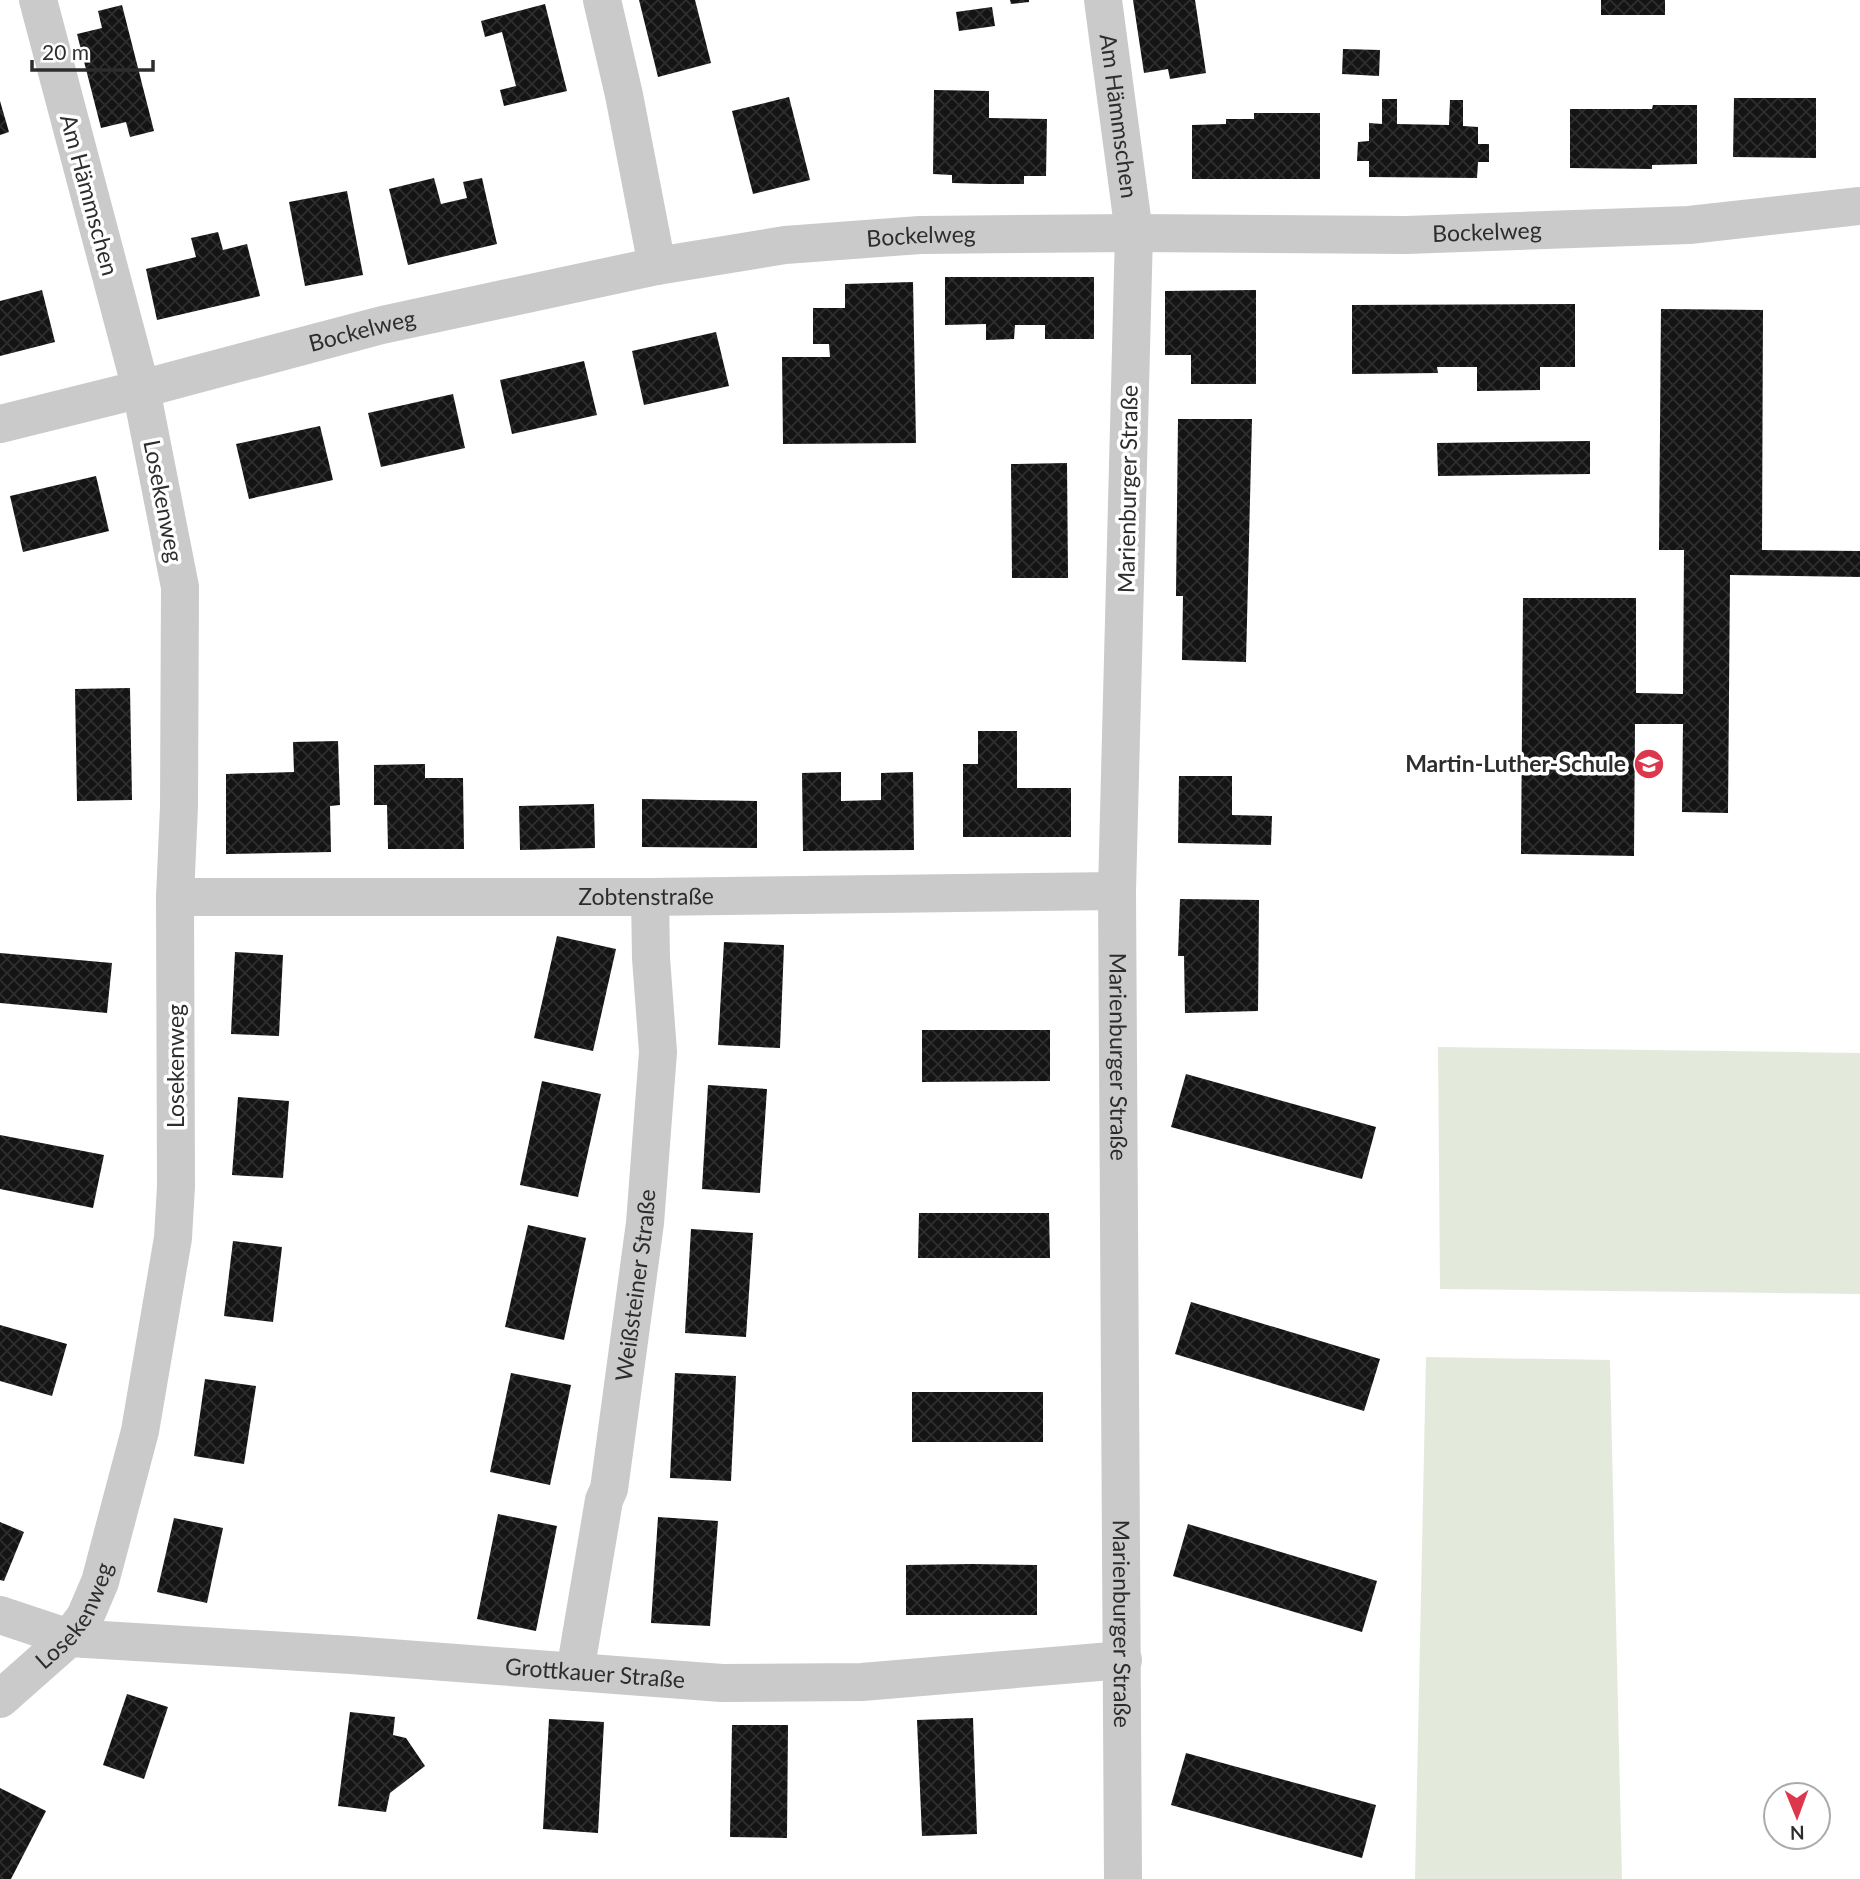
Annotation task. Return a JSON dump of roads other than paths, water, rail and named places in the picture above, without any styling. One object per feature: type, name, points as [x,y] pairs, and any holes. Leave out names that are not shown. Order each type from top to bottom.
[{"type":"street","name":"Am Hämmschen","points":[[37,0],[141,389]]},
{"type":"street","points":[[602,0],[624,95],[657,266]]},
{"type":"street","name":"Am Hämmschen","points":[[1103,0],[1134,233]]},
{"type":"street","name":"Bockelweg","points":[[0,424],[382,325],[657,266],[785,245],[920,235],[1406,235],[1689,225],[1860,206]]},
{"type":"street","name":"Marienburger Straße","points":[[1123,1879],[1117,891],[1134,233]]},
{"type":"street","name":"Losekenweg","points":[[0,1699],[69,1638],[85,1617],[100,1582],[144,1408],[173,1238],[176,1186],[175,897],[179,806],[180,587],[141,389]]},
{"type":"street","name":"Zobtenstraße","points":[[175,897],[650,897],[1117,891]]},
{"type":"street","name":"Weißsteiner Straße","points":[[575,1672],[604,1500],[609,1489],[645,1223],[658,1052],[651,958],[650,897]]},
{"type":"street","name":"Grottkauer Straße","points":[[0,1615],[69,1638],[722,1683],[862,1682],[1123,1660]]},
{"type":"place","name":"Martin-Luther-Schule","points":[[1649,764]]}]
